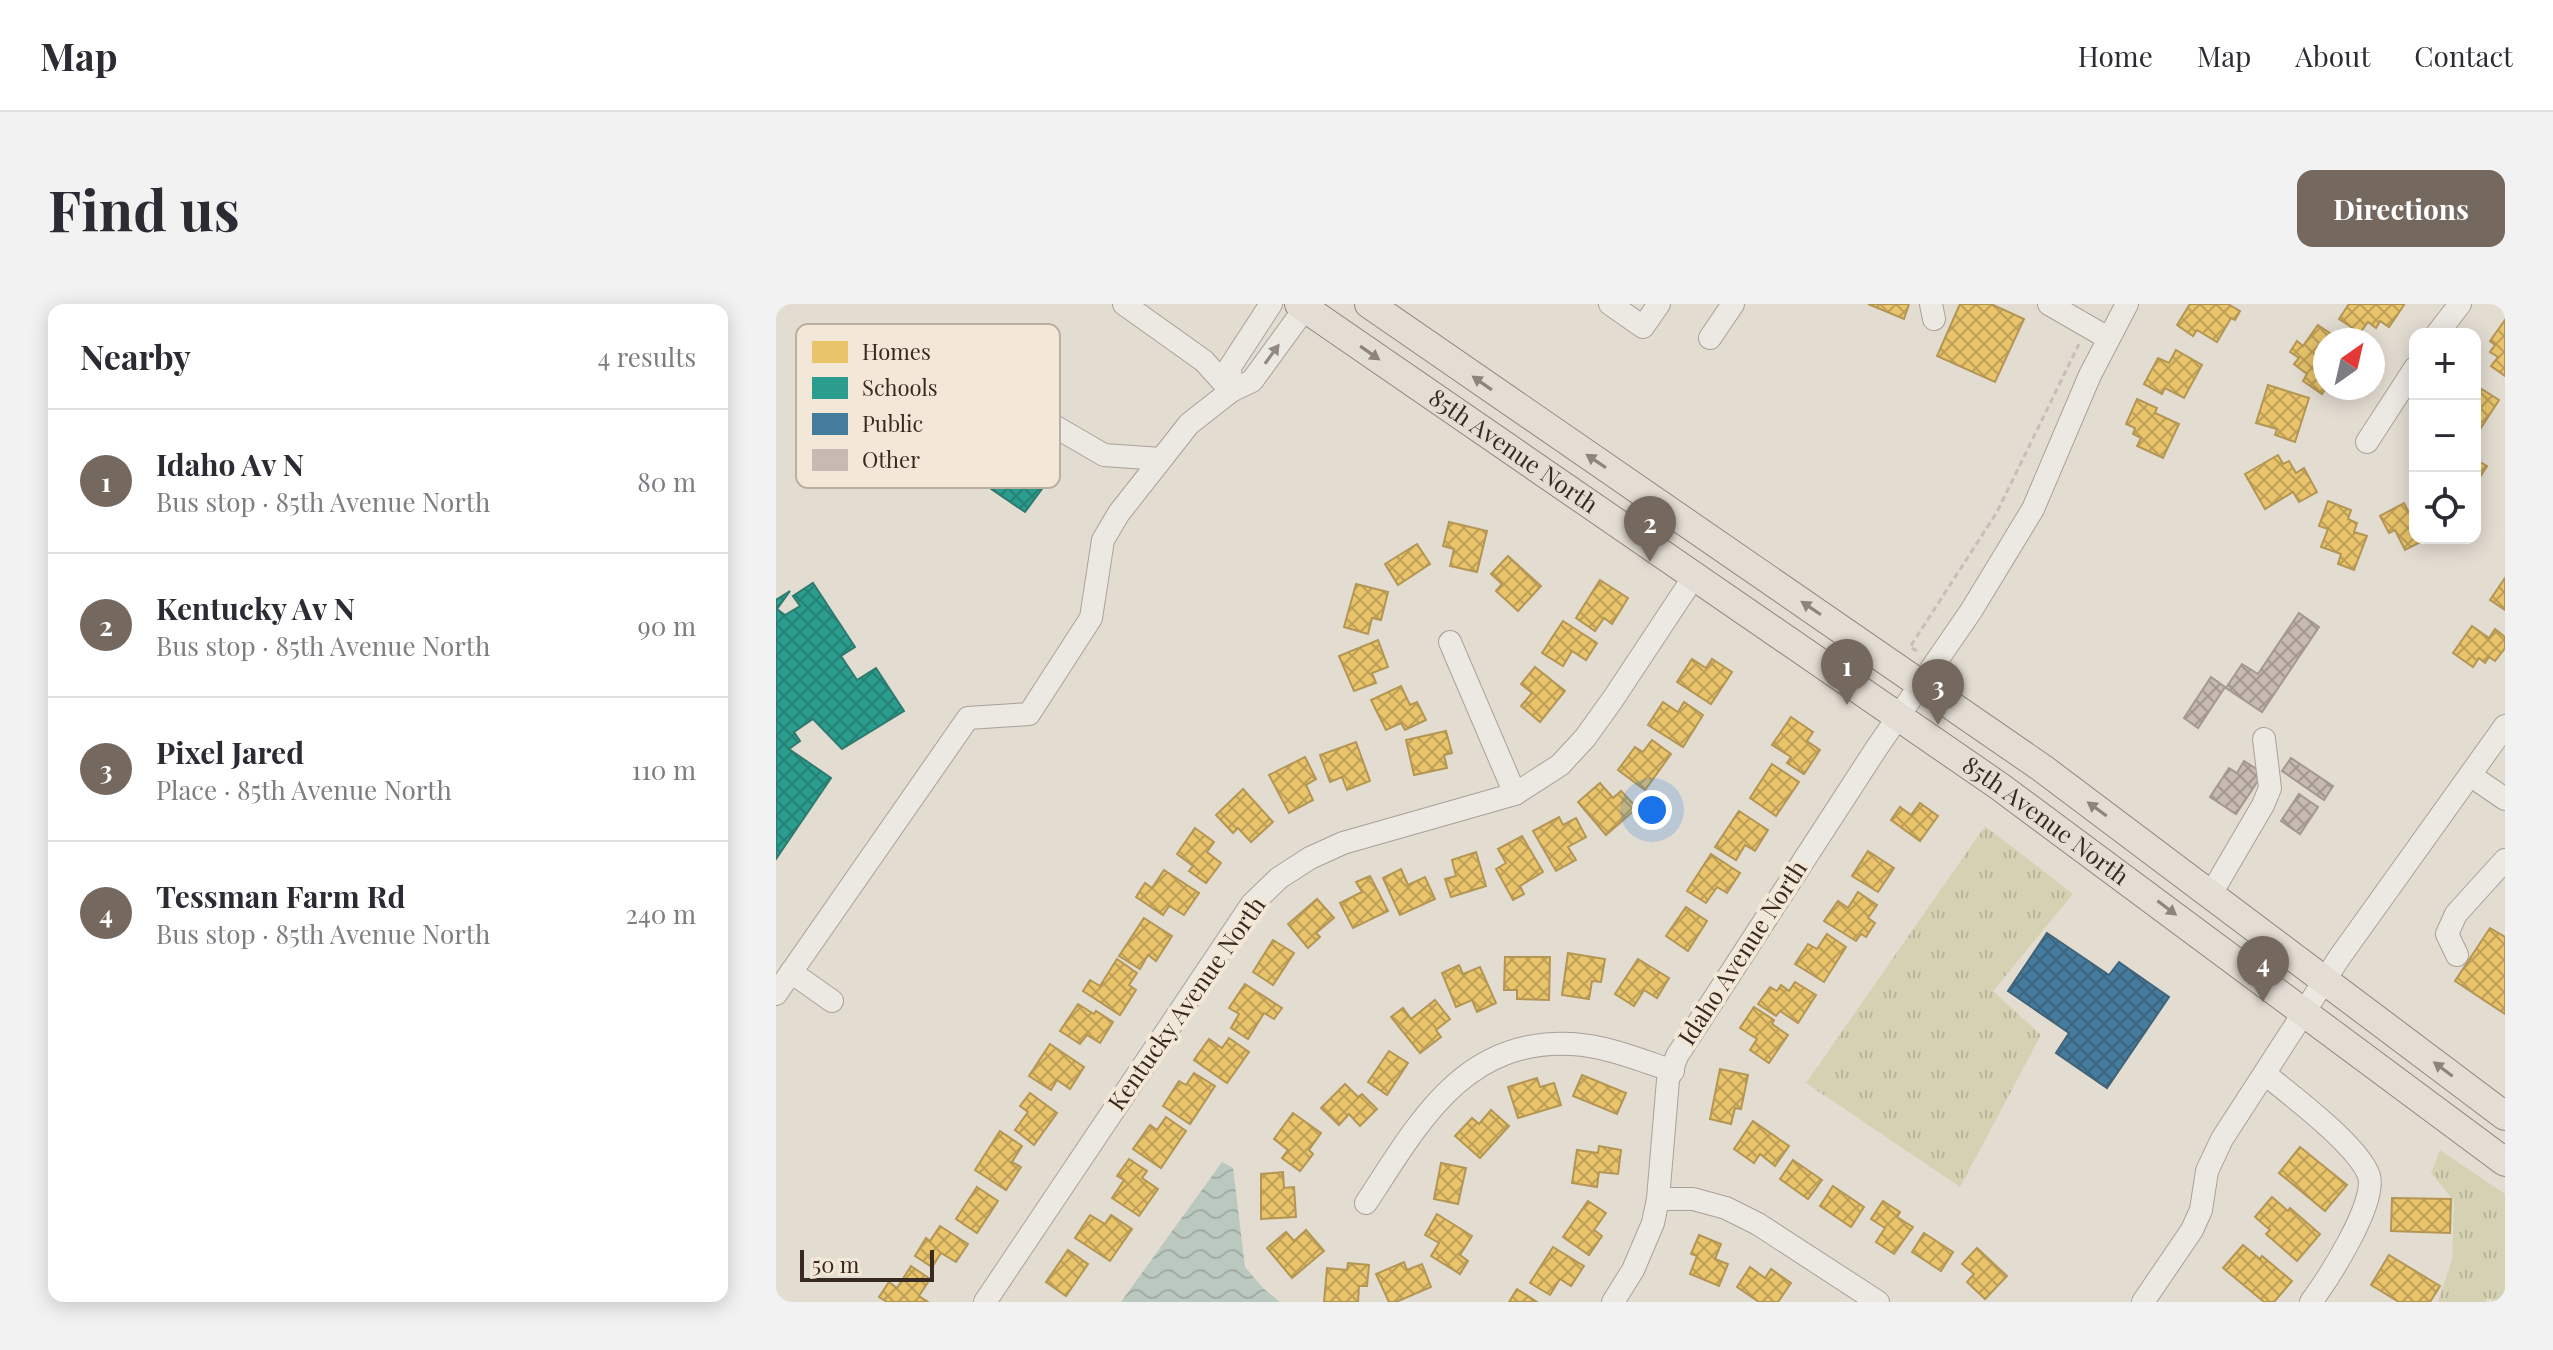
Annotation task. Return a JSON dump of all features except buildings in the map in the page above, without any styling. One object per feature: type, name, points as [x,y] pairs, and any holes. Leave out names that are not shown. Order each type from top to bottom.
[{"type":"main road","name":"85th Avenue North","points":[[1369,304],[2042,768],[2505,1116]]},
{"type":"main road","name":"85th Avenue North","points":[[1304,305],[1900,715],[2077,842],[2505,1162]]},
{"type":"street","points":[[1124,304],[1204,361],[1231,391]]},
{"type":"street","points":[[1231,391],[1230,367],[1271,304]]},
{"type":"street","points":[[1610,304],[1643,327],[1659,304]]},
{"type":"street","points":[[1710,338],[1733,304]]},
{"type":"street","points":[[2049,304],[2108,338]]},
{"type":"street","name":"Idaho Avenue North","points":[[1613,1302],[1644,1248],[1653,1223],[1658,1199],[1668,1080],[1677,1056],[1971,611],[2033,509],[2090,375],[2127,304]]},
{"type":"street","points":[[2442,328],[2460,304]]},
{"type":"street","points":[[776,994],[968,718],[1029,714],[1091,618],[1103,540],[1119,513],[1189,424],[1231,391],[1252,381],[1304,305]]},
{"type":"street","points":[[2367,442],[2409,377]]},
{"type":"street","points":[[1060,429],[1104,455],[1161,459]]},
{"type":"street","name":"Kentucky Avenue North","points":[[985,1302],[1252,904],[1279,878],[1310,858],[1343,843],[1515,794],[1560,765],[1585,738],[1695,575]]},
{"type":"street","points":[[1450,642],[1515,794]]},
{"type":"street","points":[[2143,1302],[2192,1230],[2201,1210],[2213,1157],[2265,1074],[2389,886],[2505,726]]},
{"type":"street","points":[[2211,894],[2270,788],[2264,739]]},
{"type":"street","points":[[2470,775],[2505,799]]},
{"type":"street","points":[[2457,955],[2447,934],[2456,914],[2497,883],[2505,860]]},
{"type":"street","points":[[791,972],[832,1001]]},
{"type":"street","points":[[1366,1203],[1422,1118],[1446,1091],[1472,1069],[1504,1054],[1538,1046],[1572,1044],[1607,1050],[1673,1071]]},
{"type":"street","points":[[2265,1074],[2358,1156],[2370,1178],[2368,1195],[2354,1234],[2311,1302]]},
{"type":"street","points":[[1658,1199],[1693,1199],[1726,1208],[1758,1224],[1878,1302]]},
{"type":"path","points":[[1910,647],[1997,512],[2082,336]]},
{"type":"green space","points":[[1985,826],[2073,894],[1993,991],[2041,1035],[1960,1187],[1806,1083]]},
{"type":"green space","points":[[2440,1150],[2505,1194],[2505,1302],[2487,1299],[2485,1302],[2438,1302],[2452,1260],[2454,1201],[2431,1173]]},
{"type":"water","points":[[1222,1162],[1233,1168],[1245,1267],[1280,1302],[1121,1302]]},
{"type":"place","name":"Kentucky Av N","points":[[1650,562]]},
{"type":"place","name":"Idaho Av N","points":[[1847,705]]},
{"type":"place","name":"Pixel Jared","points":[[1938,725]]},
{"type":"place","name":"Tessman Farm Rd","points":[[2263,1002]]}]
